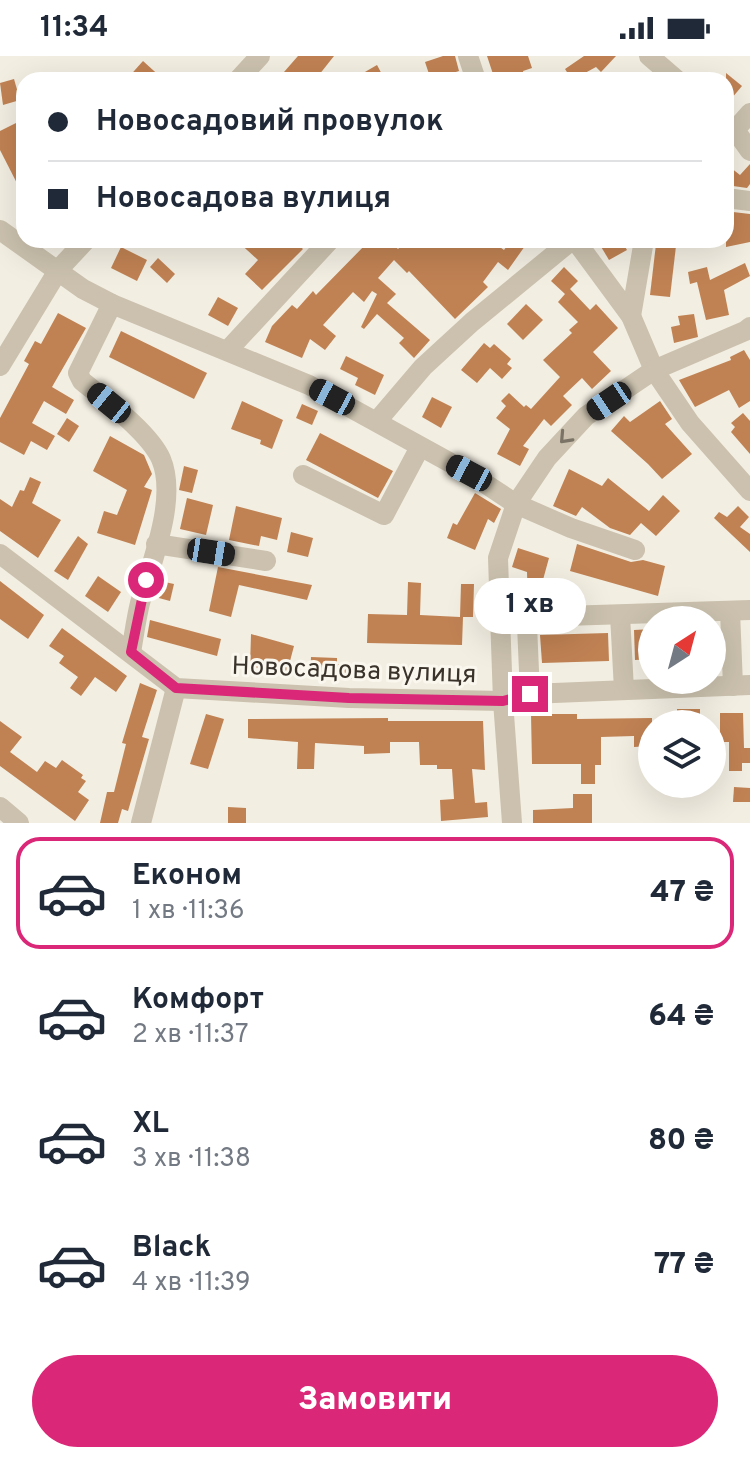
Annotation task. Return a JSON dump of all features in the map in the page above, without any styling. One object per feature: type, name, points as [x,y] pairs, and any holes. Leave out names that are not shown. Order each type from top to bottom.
[{"type":"street","points":[[245,72],[260,56]]},
{"type":"street","points":[[649,56],[668,72]]},
{"type":"street","points":[[734,130],[750,151]]},
{"type":"street","points":[[26,248],[83,289],[112,304],[309,385],[469,473],[516,504],[571,528],[635,550]]},
{"type":"street","points":[[0,366],[59,269],[79,248]]},
{"type":"street","points":[[228,350],[323,248]]},
{"type":"street","points":[[377,421],[423,367],[472,322],[564,248]]},
{"type":"street","points":[[580,248],[631,316],[654,370],[690,423],[750,491]]},
{"type":"street","points":[[631,316],[643,248]]},
{"type":"street","points":[[112,304],[78,373],[82,381],[137,428],[161,458],[166,486],[165,509],[131,652]]},
{"type":"street","points":[[512,823],[503,701],[498,558],[516,504],[547,458],[586,416],[654,370],[750,327]]},
{"type":"street","points":[[303,475],[384,515],[420,447]]},
{"type":"street","points":[[156,544],[266,561]]},
{"type":"street","points":[[0,554],[176,688],[141,823]]},
{"type":"street","points":[[530,694],[527,625],[534,617],[740,611],[741,685]]},
{"type":"street","points":[[620,615],[624,690]]},
{"type":"street","name":"Новосадова вулиця","points":[[176,688],[349,698],[503,701],[530,694],[741,685]]},
{"type":"street","points":[[0,807],[19,823]]},
{"type":"building","points":[[298,56],[334,56],[321,72],[284,72]]},
{"type":"building","points":[[455,56],[459,71],[428,72],[425,62]]},
{"type":"building","points":[[487,56],[528,56],[532,68],[523,72],[492,72]]},
{"type":"building","points":[[584,56],[616,56],[601,72],[596,67],[587,72],[567,72],[565,69]]},
{"type":"building","points":[[143,61],[155,72],[133,72]]},
{"type":"building","points":[[377,65],[381,72],[365,72]]},
{"type":"building","points":[[14,79],[16,101],[3,105],[0,83]]},
{"type":"building","points":[[734,80],[742,86],[734,96]]},
{"type":"building","points":[[16,123],[16,181],[0,150],[0,131]]},
{"type":"building","points":[[750,164],[750,184],[747,188],[734,186],[734,170],[740,175]]},
{"type":"building","points":[[734,212],[750,214],[750,242],[734,245]]},
{"type":"building","points":[[121,248],[147,260],[137,281],[111,268]]},
{"type":"building","points":[[245,248],[303,249],[262,290],[245,274],[258,260]]},
{"type":"building","points":[[362,248],[524,248],[508,270],[498,262],[483,282],[488,287],[455,319],[409,271],[407,273],[394,260],[378,278],[396,294],[387,303],[430,340],[414,358],[399,343],[404,338],[377,314],[364,329],[361,327],[377,294],[372,291],[364,302],[353,292],[323,325],[336,336],[325,350],[310,339],[302,358],[265,342],[272,326],[292,305],[297,309],[313,291],[316,295]]},
{"type":"building","points":[[602,248],[626,248],[627,250],[609,260]]},
{"type":"building","points":[[656,248],[676,248],[670,297],[650,295]]},
{"type":"building","points":[[158,258],[175,274],[167,283],[150,267]]},
{"type":"building","points":[[745,263],[750,276],[724,290],[729,315],[706,320],[697,282],[690,284],[688,272],[707,267],[710,280]]},
{"type":"building","points":[[564,267],[578,281],[570,289],[590,310],[596,304],[618,328],[593,352],[611,371],[592,389],[582,378],[563,396],[572,405],[551,426],[544,419],[523,446],[529,449],[520,466],[497,454],[510,429],[496,418],[506,406],[501,401],[509,393],[524,407],[526,405],[531,409],[560,377],[543,360],[572,333],[569,330],[578,322],[558,302],[565,294],[551,281]]},
{"type":"building","points":[[218,297],[238,308],[228,326],[208,315]]},
{"type":"building","points":[[526,304],[543,320],[523,340],[507,324]]},
{"type":"building","points":[[58,313],[86,328],[52,387],[74,400],[66,414],[44,401],[32,423],[55,436],[47,450],[31,441],[24,455],[0,442],[0,418],[29,364],[24,361],[35,341],[41,344]]},
{"type":"building","points":[[694,314],[698,337],[674,343],[671,327],[680,325],[678,316]]},
{"type":"building","points":[[121,331],[207,373],[194,399],[109,357]]},
{"type":"building","points":[[484,343],[490,348],[494,344],[511,359],[507,364],[512,368],[502,379],[490,368],[477,383],[461,370]]},
{"type":"building","points":[[744,350],[750,360],[750,401],[739,408],[729,390],[695,407],[679,380],[731,360],[730,357]]},
{"type":"building","points":[[346,356],[384,375],[375,395],[355,385],[358,378],[340,369]]},
{"type":"building","points":[[432,397],[452,407],[441,428],[422,417]]},
{"type":"building","points":[[242,401],[283,420],[272,449],[260,444],[261,440],[231,429]]},
{"type":"building","points":[[660,401],[672,419],[665,424],[692,454],[662,479],[611,431],[624,416],[630,422]]},
{"type":"building","points":[[302,404],[318,411],[312,425],[296,418]]},
{"type":"building","points":[[743,413],[750,421],[750,454],[731,432],[735,427],[731,423]]},
{"type":"building","points":[[67,418],[79,426],[69,442],[57,434]]},
{"type":"building","points":[[320,433],[393,471],[378,498],[306,460]]},
{"type":"building","points":[[110,436],[144,455],[152,474],[144,487],[152,490],[135,545],[97,533],[104,511],[117,515],[127,490],[93,471]]},
{"type":"building","points":[[184,466],[198,470],[192,493],[179,490]]},
{"type":"building","points":[[569,469],[602,486],[608,478],[649,511],[663,495],[680,511],[656,536],[641,523],[630,535],[610,528],[582,507],[576,516],[553,506]]},
{"type":"building","points":[[30,477],[41,482],[32,503],[61,520],[38,558],[0,531],[0,499],[12,507]]},
{"type":"building","points":[[475,493],[501,509],[494,523],[488,519],[475,550],[447,538],[453,523],[457,525]]},
{"type":"building","points":[[187,498],[213,505],[206,535],[180,529]]},
{"type":"building","points":[[236,506],[282,518],[277,540],[261,536],[259,546],[229,540]]},
{"type":"building","points":[[738,506],[749,517],[740,527],[750,534],[750,552],[714,518],[719,512],[727,517]]},
{"type":"building","points":[[291,532],[313,538],[308,557],[287,552]]},
{"type":"building","points":[[78,536],[88,544],[68,580],[54,571]]},
{"type":"building","points":[[577,544],[631,562],[643,560],[665,566],[658,596],[570,571]]},
{"type":"building","points":[[518,548],[549,558],[541,587],[550,587],[550,603],[528,606],[527,572],[512,567]]},
{"type":"building","points":[[218,567],[312,585],[307,600],[239,585],[231,617],[209,611]]},
{"type":"building","points":[[98,576],[121,592],[108,612],[85,596]]},
{"type":"building","points":[[0,581],[44,615],[28,639],[0,619]]},
{"type":"building","points":[[160,581],[174,584],[170,601],[155,597]]},
{"type":"building","points":[[408,582],[421,583],[420,615],[460,617],[461,584],[474,584],[473,617],[463,617],[462,645],[367,643],[368,614],[407,615]]},
{"type":"building","points":[[150,620],[221,639],[217,656],[147,637]]},
{"type":"building","points":[[62,628],[127,676],[116,692],[95,677],[81,696],[70,688],[78,677],[59,663],[64,656],[49,646]]},
{"type":"building","points":[[634,630],[638,630],[638,660],[635,660]]},
{"type":"building","points":[[608,633],[609,661],[542,663],[540,635]]},
{"type":"building","points":[[251,634],[294,646],[286,676],[250,666]]},
{"type":"building","points":[[311,657],[337,658],[337,664],[373,666],[372,679],[310,678]]},
{"type":"building","points":[[140,683],[157,690],[142,737],[149,739],[128,811],[122,809],[118,823],[100,823],[107,792],[114,792],[126,744],[122,743]]},
{"type":"building","points":[[726,713],[743,713],[744,748],[750,748],[750,763],[742,763],[742,771],[729,771],[729,742],[726,742]]},
{"type":"building","points":[[206,714],[224,719],[208,769],[190,764]]},
{"type":"building","points":[[531,714],[577,714],[577,719],[638,718],[638,747],[634,747],[634,736],[601,737],[601,765],[595,765],[595,784],[581,784],[581,764],[532,764]]},
{"type":"building","points":[[388,718],[388,721],[483,721],[485,770],[472,769],[475,803],[487,802],[488,817],[441,821],[440,800],[454,799],[452,769],[420,765],[419,742],[390,742],[390,753],[364,754],[364,746],[315,743],[314,769],[297,769],[298,742],[248,738],[248,719]]},
{"type":"building","points":[[0,721],[22,737],[10,752],[37,772],[45,761],[56,768],[62,760],[83,775],[81,778],[86,781],[78,792],[89,800],[75,821],[0,766]]},
{"type":"building","points":[[734,787],[750,788],[750,802],[733,802]]},
{"type":"building","points":[[573,794],[592,794],[592,823],[533,823],[533,810],[573,808]]},
{"type":"building","points":[[228,807],[246,808],[246,823],[228,823]]},
{"type":"route","points":[[146,580],[131,652],[176,688],[349,698],[503,701],[530,694]]}]
